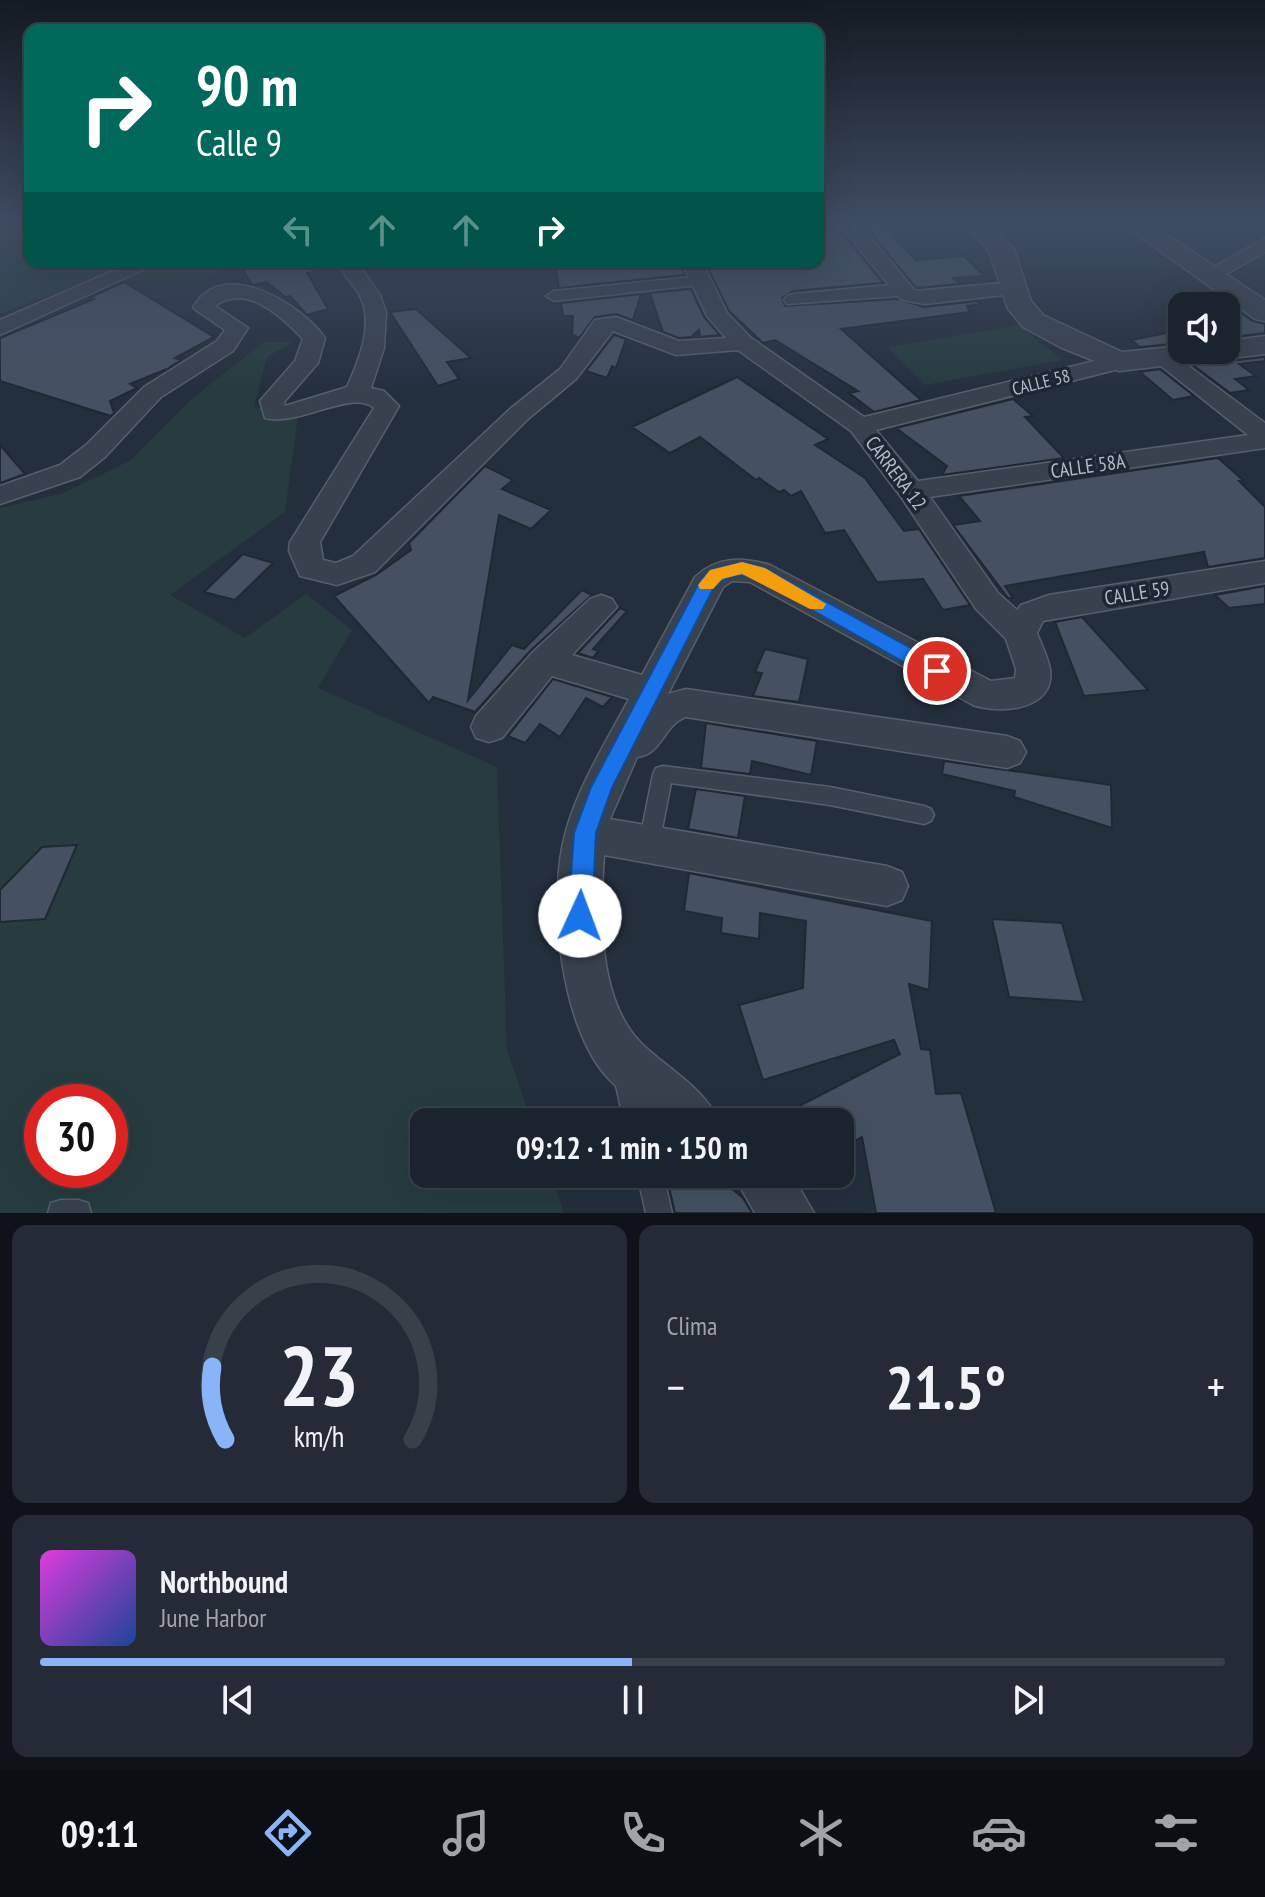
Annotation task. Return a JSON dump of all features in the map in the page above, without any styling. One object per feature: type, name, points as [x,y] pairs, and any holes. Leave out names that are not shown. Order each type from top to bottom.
[{"type":"street","points":[[0,328],[112,279]]},
{"type":"street","points":[[357,394],[374,346],[376,331],[372,299],[358,279]]},
{"type":"street","points":[[554,296],[658,279]]},
{"type":"street","name":"CARRERA 12","points":[[700,279],[718,316],[743,343],[860,426],[911,491],[987,601],[1020,633]]},
{"type":"street","points":[[892,279],[901,290]]},
{"type":"street","points":[[1012,279],[1018,303],[1033,321],[1119,362]]},
{"type":"street","points":[[1215,279],[1265,313]]},
{"type":"street","points":[[794,300],[901,290],[925,298],[1013,288]]},
{"type":"street","points":[[0,495],[41,483],[76,467],[105,443],[153,392],[226,344],[237,328],[204,308],[207,301],[220,295],[240,292],[257,294],[289,313],[314,338],[306,363],[272,401],[274,413],[287,416],[341,396],[357,394],[380,399],[387,406],[310,530],[304,551],[311,568],[337,574],[364,564],[519,414],[568,374],[603,325],[616,324],[676,348],[743,343]]},
{"type":"street","name":"CALLE 58","points":[[1240,348],[1265,345]]},
{"type":"street","name":"CALLE 58","points":[[860,426],[1119,362],[1168,357]]},
{"type":"street","points":[[1163,358],[1265,438]]},
{"type":"street","name":"CALLE 58A","points":[[911,491],[1265,438]]},
{"type":"street","points":[[678,1108],[622,1058],[597,1013],[584,973],[580,895],[585,833],[602,787],[706,585],[716,574],[730,569],[759,573],[985,695],[1011,696],[1032,684],[1033,669],[1020,633]]},
{"type":"street","name":"CALLE 59","points":[[1020,633],[1032,613],[1049,607],[1265,572]]},
{"type":"street","points":[[489,727],[545,661],[601,607]]},
{"type":"street","points":[[545,661],[651,692]]},
{"type":"street","points":[[602,787],[666,709],[686,703],[1007,752]]},
{"type":"street","points":[[585,833],[887,886]]},
{"type":"street","points":[[769,1188],[787,1213]]},
{"type":"lane","points":[[649,846],[663,774],[830,796],[924,815]]},
{"type":"lane","points":[[622,1058],[634,1108]]},
{"type":"lane","points":[[653,1188],[659,1213]]},
{"type":"lane","points":[[61,1213],[78,1213]]},
{"type":"green space","points":[[0,279],[193,279],[85,282],[0,314]]},
{"type":"green space","points":[[1019,325],[1062,360],[925,385],[887,347]]},
{"type":"green space","points":[[264,342],[293,342],[267,357],[254,407],[299,408],[285,512],[170,595],[245,638],[306,594],[352,630],[318,688],[497,767],[507,1050],[527,1108],[410,1108],[410,1188],[556,1188],[564,1213],[0,1213],[0,508],[64,493],[131,460],[194,397]]},
{"type":"building","points":[[248,279],[310,279],[328,309],[307,315],[290,296],[285,297],[267,282],[252,285]]},
{"type":"building","points":[[558,279],[650,279],[559,288]]},
{"type":"building","points":[[713,279],[879,279],[883,283],[793,291],[782,298],[785,306],[897,299],[924,307],[977,301],[980,304],[967,306],[970,312],[841,329],[921,400],[874,412],[849,393],[858,391],[775,340],[763,343],[729,311]]},
{"type":"building","points":[[908,279],[954,279],[960,284],[916,288]]},
{"type":"building","points":[[124,282],[214,337],[175,358],[181,360],[167,369],[130,384],[137,388],[110,401],[114,413],[111,416],[0,381],[0,338],[94,299],[91,297]]},
{"type":"building","points":[[691,289],[704,317],[720,335],[700,337],[699,330],[691,337],[679,338],[663,332],[650,293]]},
{"type":"building","points":[[641,294],[633,320],[616,314],[595,317],[579,338],[572,334],[573,316],[563,316],[561,303]]},
{"type":"building","points":[[416,309],[471,358],[447,362],[459,379],[438,386],[390,312]]},
{"type":"building","points":[[1240,312],[1265,324],[1265,333],[1240,336]]},
{"type":"building","points":[[1168,333],[1168,344],[1140,347],[1131,340]]},
{"type":"building","points":[[614,335],[626,339],[616,368],[612,366],[607,378],[586,371]]},
{"type":"building","points":[[1265,357],[1265,361],[1240,364],[1240,360]]},
{"type":"building","points":[[1239,364],[1256,376],[1235,379],[1249,390],[1230,393],[1193,365]]},
{"type":"building","points":[[1160,369],[1194,396],[1173,400],[1140,372]]},
{"type":"building","points":[[737,377],[828,439],[815,445],[865,478],[904,531],[919,529],[970,605],[943,610],[923,579],[877,582],[844,530],[825,533],[801,491],[791,496],[759,478],[756,480],[700,437],[670,453],[632,427]]},
{"type":"building","points":[[1013,399],[1033,416],[1025,417],[1064,458],[942,475],[947,466],[896,428]]},
{"type":"building","points":[[0,445],[25,474],[0,483]]},
{"type":"building","points":[[1218,458],[1244,481],[1239,481],[1265,507],[1265,558],[1208,567],[1204,552],[1005,586],[1013,598],[1008,598],[953,525],[980,521],[959,496]]},
{"type":"building","points":[[485,466],[513,480],[502,489],[551,510],[531,529],[499,515],[468,700],[512,645],[524,649],[582,590],[592,595],[531,650],[475,712],[433,697],[429,703],[334,596],[376,575],[411,550],[409,543]]},
{"type":"building","points":[[243,554],[273,563],[235,600],[204,592]]},
{"type":"building","points":[[1265,586],[1265,604],[1229,608],[1215,595]]},
{"type":"building","points":[[620,608],[627,611],[593,649],[598,651],[593,658],[578,653]]},
{"type":"building","points":[[1082,617],[1148,690],[1084,696],[1055,622]]},
{"type":"building","points":[[765,649],[808,659],[799,702],[753,696],[762,673],[755,672]]},
{"type":"building","points":[[553,679],[612,697],[603,707],[586,698],[560,737],[540,724],[525,743],[508,736]]},
{"type":"building","points":[[706,723],[817,741],[811,775],[752,761],[750,774],[701,768]]},
{"type":"building","points":[[944,761],[1111,785],[1112,828],[1014,797],[1015,791],[942,774]]},
{"type":"building","points":[[696,789],[745,796],[738,838],[688,829]]},
{"type":"building","points":[[77,845],[45,919],[0,922],[0,890],[42,847]]},
{"type":"building","points":[[689,873],[932,921],[929,990],[909,984],[921,1049],[930,1050],[936,1094],[961,1093],[996,1213],[876,1213],[862,1137],[854,1141],[854,1108],[795,1108],[900,1054],[894,1040],[763,1080],[739,1005],[803,988],[806,921],[760,913],[759,939],[721,933],[722,918],[684,911]]},
{"type":"building","points":[[992,919],[1062,923],[1084,1002],[1009,997]]},
{"type":"building","points":[[669,1188],[731,1188],[743,1198],[752,1213],[675,1213]]},
{"type":"slow traffic","points":[[707,585],[716,574],[742,568],[759,573],[816,604]]},
{"type":"route","points":[[580,916],[585,833],[602,787],[706,585],[716,574],[742,568],[759,573],[937,671]]}]
